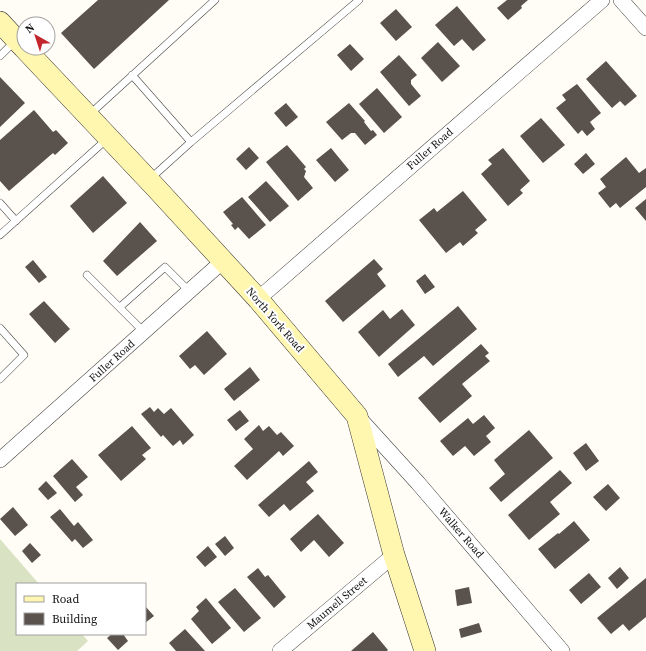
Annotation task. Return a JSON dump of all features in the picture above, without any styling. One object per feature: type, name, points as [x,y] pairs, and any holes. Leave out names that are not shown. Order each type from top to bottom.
[{"type":"main road","name":"North York Road","points":[[0,22],[16,39]]},
{"type":"main road","name":"North York Road","points":[[32,56],[258,299],[357,416],[394,555],[425,651]]},
{"type":"street","name":"Fuller Road","points":[[258,299],[602,0]]},
{"type":"street","points":[[622,0],[646,28]]},
{"type":"street","name":"Fuller Road","points":[[0,460],[223,262]]},
{"type":"street","name":"Walker Road","points":[[357,416],[418,483],[562,651]]},
{"type":"street","name":"Maumell Street","points":[[280,651],[394,555]]},
{"type":"lane","points":[[88,116],[215,0]]},
{"type":"lane","points":[[149,180],[191,142],[359,0]]},
{"type":"lane","points":[[0,56],[16,48]]},
{"type":"lane","points":[[132,75],[191,142]]},
{"type":"lane","points":[[0,235],[109,138]]},
{"type":"lane","points":[[0,202],[16,221]]},
{"type":"lane","points":[[120,307],[165,267],[190,292]]},
{"type":"lane","points":[[87,275],[144,332]]},
{"type":"lane","points":[[0,328],[24,355],[0,379]]},
{"type":"green space","points":[[0,539],[38,583],[16,583],[16,635],[83,635],[88,641],[77,651],[0,651]]},
{"type":"building","points":[[98,0],[169,0],[94,69],[61,33]]},
{"type":"building","points":[[507,0],[528,0],[521,6],[522,8],[508,20],[497,8]]},
{"type":"building","points":[[457,6],[486,40],[473,51],[462,39],[454,46],[435,25]]},
{"type":"building","points":[[396,9],[412,27],[396,41],[380,23]]},
{"type":"building","points":[[438,42],[460,66],[442,82],[421,58]]},
{"type":"building","points":[[350,44],[364,59],[351,71],[337,55]]},
{"type":"building","points":[[399,55],[417,75],[411,80],[411,84],[421,96],[409,106],[380,72]]},
{"type":"building","points":[[606,61],[637,96],[625,106],[620,101],[612,108],[586,79]]},
{"type":"building","points":[[0,77],[25,103],[0,127]]},
{"type":"building","points":[[577,84],[601,113],[590,122],[595,129],[587,136],[582,130],[578,134],[556,108],[566,100],[562,95]]},
{"type":"building","points":[[377,88],[402,117],[384,133],[359,104]]},
{"type":"building","points":[[286,103],[298,117],[286,127],[274,113]]},
{"type":"building","points":[[349,103],[365,121],[364,122],[371,131],[373,130],[377,135],[365,145],[355,133],[351,133],[342,140],[326,122]]},
{"type":"building","points":[[34,110],[53,132],[56,130],[68,143],[55,155],[53,153],[9,191],[0,181],[0,140]]},
{"type":"building","points":[[541,118],[565,145],[543,163],[520,136]]},
{"type":"building","points":[[287,145],[306,167],[304,169],[306,171],[304,177],[313,188],[298,201],[266,162]]},
{"type":"building","points":[[249,147],[259,158],[246,170],[236,159]]},
{"type":"building","points":[[331,148],[349,170],[335,182],[316,160]]},
{"type":"building","points":[[503,148],[530,181],[520,190],[523,193],[508,206],[481,174],[492,164],[488,160]]},
{"type":"building","points":[[586,153],[595,164],[583,174],[574,164]]},
{"type":"building","points":[[626,157],[639,173],[646,168],[646,187],[620,208],[616,203],[610,208],[598,193],[606,187],[600,179]]},
{"type":"building","points":[[103,176],[127,203],[93,233],[70,206]]},
{"type":"building","points":[[266,181],[289,206],[270,222],[248,197]]},
{"type":"building","points":[[463,191],[487,220],[475,230],[478,233],[463,246],[460,242],[446,253],[419,220],[434,208],[437,212]]},
{"type":"building","points":[[242,197],[266,225],[249,239],[238,227],[235,230],[231,225],[233,224],[223,212]]},
{"type":"building","points":[[646,199],[646,221],[635,208]]},
{"type":"building","points":[[140,222],[157,241],[117,276],[103,261]]},
{"type":"building","points":[[374,259],[383,269],[377,274],[386,286],[343,322],[325,301]]},
{"type":"building","points":[[33,260],[47,277],[39,283],[25,267]]},
{"type":"building","points":[[425,274],[435,287],[425,294],[416,281]]},
{"type":"building","points":[[44,301],[70,329],[55,343],[29,314]]},
{"type":"building","points":[[458,306],[477,329],[433,366],[424,356],[398,377],[388,364]]},
{"type":"building","points":[[402,309],[415,325],[379,357],[358,332],[383,310],[390,319]]},
{"type":"building","points":[[207,331],[227,354],[204,375],[195,365],[190,369],[179,356]]},
{"type":"building","points":[[481,344],[489,353],[485,356],[490,361],[462,384],[472,396],[440,423],[418,398]]},
{"type":"building","points":[[250,367],[260,380],[234,401],[224,389]]},
{"type":"building","points":[[150,407],[154,412],[158,408],[164,414],[171,408],[194,435],[183,445],[180,440],[173,446],[163,435],[161,437],[141,414]]},
{"type":"building","points":[[240,410],[249,421],[236,431],[227,420]]},
{"type":"building","points":[[484,415],[495,428],[486,436],[491,442],[474,456],[465,446],[453,456],[440,441],[468,418],[473,424]]},
{"type":"building","points":[[259,425],[263,431],[269,426],[277,435],[281,432],[294,446],[283,456],[279,451],[247,480],[234,466],[253,449],[244,439]]},
{"type":"building","points":[[132,426],[151,448],[142,455],[146,459],[121,481],[98,455]]},
{"type":"building","points":[[529,430],[553,458],[501,502],[489,488],[505,474],[494,460]]},
{"type":"building","points":[[586,443],[599,461],[586,471],[573,453]]},
{"type":"building","points":[[72,459],[88,477],[76,487],[83,495],[75,502],[53,476]]},
{"type":"building","points":[[309,461],[318,472],[306,482],[314,491],[290,511],[284,504],[269,517],[258,505]]},
{"type":"building","points":[[560,470],[572,483],[550,502],[560,514],[529,540],[508,515]]},
{"type":"building","points":[[46,481],[57,493],[48,500],[38,489]]},
{"type":"building","points":[[608,484],[620,498],[606,511],[593,497]]},
{"type":"building","points":[[13,507],[28,525],[15,536],[0,519]]},
{"type":"building","points":[[60,509],[74,526],[78,522],[93,540],[83,548],[75,539],[72,542],[50,517]]},
{"type":"building","points":[[318,514],[344,543],[329,557],[314,540],[301,552],[290,539]]},
{"type":"building","points":[[574,521],[590,540],[555,569],[538,549]]},
{"type":"building","points":[[225,536],[234,548],[225,556],[215,544]]},
{"type":"building","points":[[30,543],[41,555],[32,563],[22,551]]},
{"type":"building","points":[[208,546],[217,557],[205,567],[196,557]]},
{"type":"building","points":[[620,567],[629,578],[617,589],[608,578]]},
{"type":"building","points":[[258,568],[265,577],[268,575],[286,597],[274,608],[247,577]]},
{"type":"building","points":[[589,573],[601,587],[581,604],[569,590]]},
{"type":"building","points":[[646,578],[646,617],[629,631],[623,624],[611,634],[597,618]]},
{"type":"building","points":[[469,587],[472,603],[457,606],[455,590]]},
{"type":"building","points":[[235,588],[261,618],[244,632],[218,602]]},
{"type":"building","points":[[206,598],[231,628],[212,644],[191,619],[199,611],[196,607]]},
{"type":"building","points":[[146,607],[154,616],[146,622]]},
{"type":"building","points":[[479,623],[482,632],[461,638],[459,629]]},
{"type":"building","points":[[185,629],[205,651],[176,651],[169,643]]},
{"type":"building","points":[[373,632],[388,650],[387,651],[351,651]]},
{"type":"building","points":[[111,635],[124,635],[128,641],[118,650],[107,638]]}]
